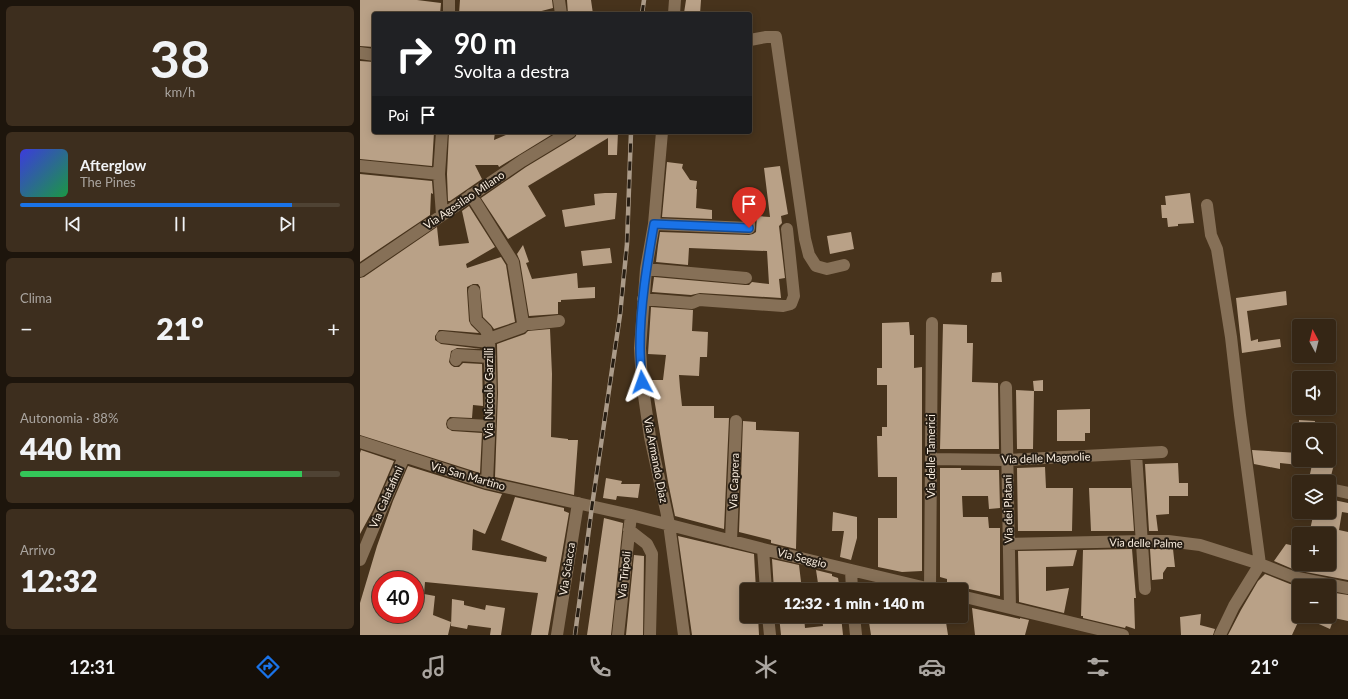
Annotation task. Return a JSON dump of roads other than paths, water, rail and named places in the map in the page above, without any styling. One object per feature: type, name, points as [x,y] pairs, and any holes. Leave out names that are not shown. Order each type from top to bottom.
[{"type":"street","points":[[448,12],[449,0]]},
{"type":"street","points":[[559,0],[561,12]]},
{"type":"street","points":[[674,12],[675,0]]},
{"type":"street","points":[[752,40],[776,37],[809,255],[816,266],[827,269],[844,265]]},
{"type":"street","points":[[360,53],[372,55]]},
{"type":"street","points":[[442,134],[439,174],[442,215]]},
{"type":"street","name":"Via Agesilao Milano","points":[[360,271],[522,161],[567,134]]},
{"type":"street","name":"Via Armando Diaz","points":[[662,134],[654,224],[646,269],[640,348],[642,382],[650,437],[669,524],[684,635]]},
{"type":"street","points":[[360,166],[439,174]]},
{"type":"street","points":[[471,195],[513,262],[522,323],[531,324],[559,321]]},
{"type":"street","points":[[1207,205],[1212,235],[1217,249],[1231,337],[1260,564],[1234,606],[1220,635]]},
{"type":"street","points":[[654,224],[749,228],[749,218]]},
{"type":"street","points":[[643,299],[692,303],[698,300],[783,306],[791,304],[794,296],[788,229]]},
{"type":"street","points":[[646,269],[746,278]]},
{"type":"street","points":[[442,337],[489,340],[486,330],[476,320],[474,291]]},
{"type":"street","name":"Via Niccolò Garzilli","points":[[486,483],[491,393],[489,340],[522,327],[522,323]]},
{"type":"street","name":"Via delle Tamerici","points":[[932,323],[932,583]]},
{"type":"street","points":[[456,360],[457,355],[490,357]]},
{"type":"street","name":"Via dei Platani","points":[[1006,387],[1010,608]]},
{"type":"street","name":"Via Caprera","points":[[731,541],[736,421]]},
{"type":"street","points":[[453,424],[490,426]]},
{"type":"street","name":"Via San Martino","points":[[360,442],[486,483],[631,515]]},
{"type":"street","name":"Via delle Magnolie","points":[[931,459],[1007,460],[1162,452]]},
{"type":"street","points":[[1136,454],[1145,589]]},
{"type":"street","name":"Via Calatafimi","points":[[360,560],[404,457]]},
{"type":"street","points":[[1336,490],[1348,493]]},
{"type":"street","name":"Via Sciacca","points":[[557,635],[578,503]]},
{"type":"street","name":"Via Seggio","points":[[631,515],[763,549],[906,583]]},
{"type":"street","name":"Via Tripoli","points":[[618,635],[631,515]]},
{"type":"street","points":[[629,530],[647,544],[652,554],[650,635]]},
{"type":"street","name":"Via delle Palme","points":[[1009,544],[1142,540],[1168,541],[1200,545],[1260,564],[1293,577],[1348,588]]},
{"type":"street","points":[[763,549],[765,583]]},
{"type":"street","points":[[851,570],[852,583]]},
{"type":"street","points":[[968,598],[1123,635]]},
{"type":"street","points":[[769,623],[770,635]]},
{"type":"street","points":[[855,623],[856,635]]},
{"type":"railway","points":[[642,12],[644,0]]},
{"type":"railway","points":[[575,635],[620,315],[627,244],[631,134]]}]
